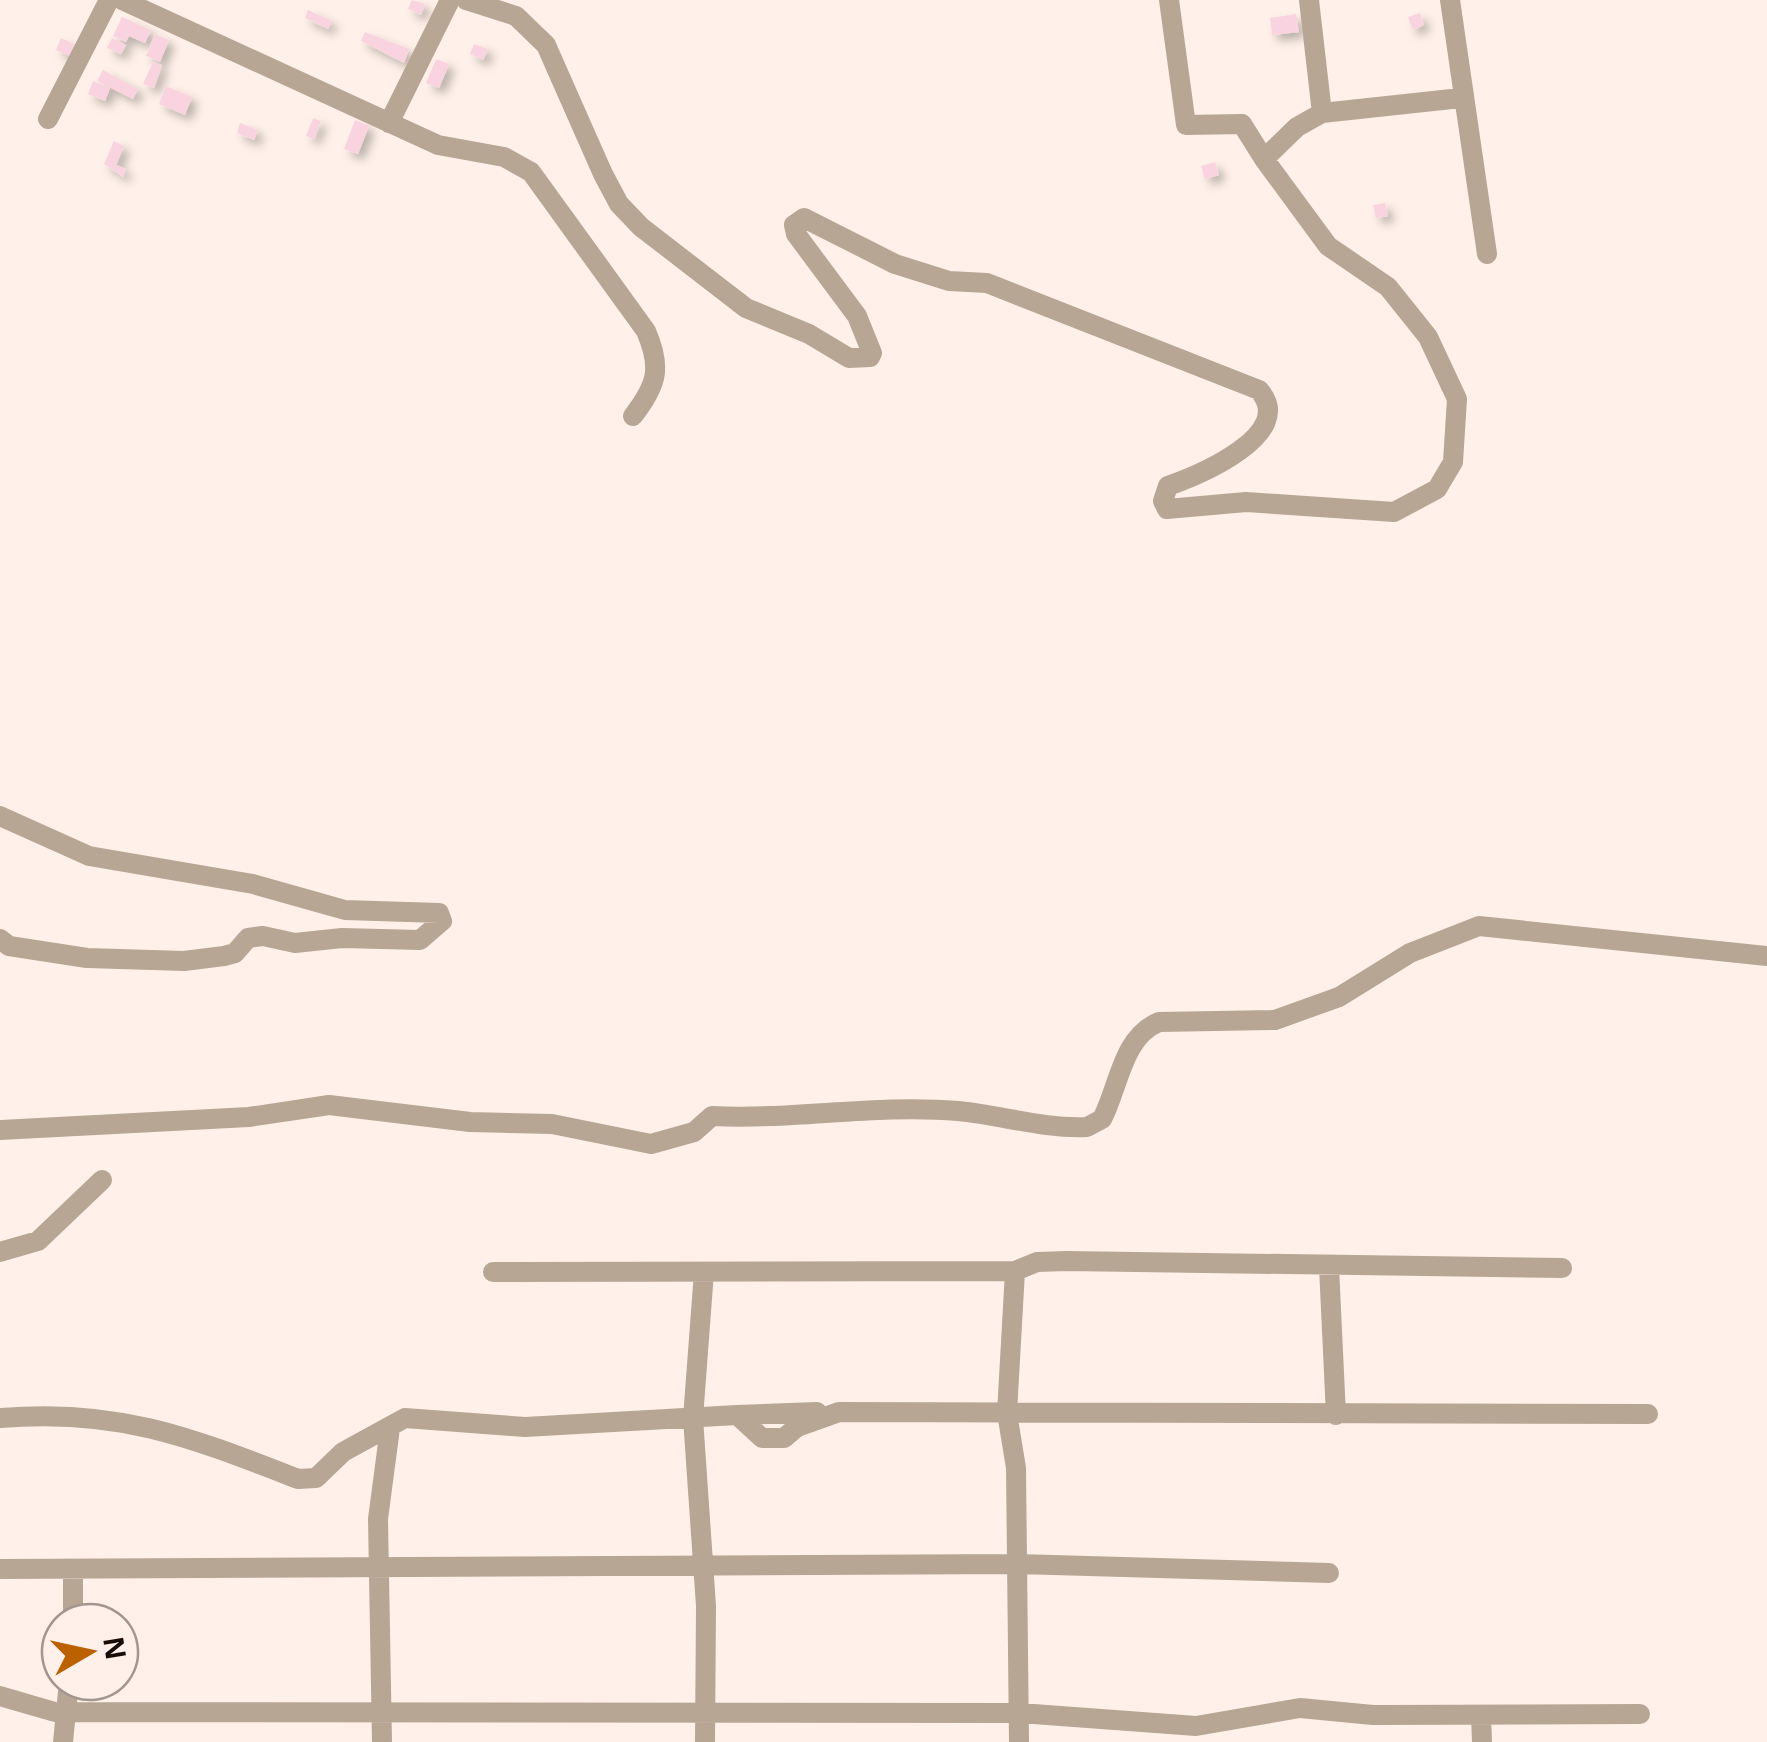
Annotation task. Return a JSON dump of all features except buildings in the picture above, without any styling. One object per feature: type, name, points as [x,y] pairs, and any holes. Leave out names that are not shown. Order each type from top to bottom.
[{"type":"street","points":[[48,119],[110,0]]},
{"type":"street","points":[[122,0],[438,145],[520,163],[554,198],[646,331],[654,351],[657,380],[633,416]]},
{"type":"street","points":[[389,123],[450,0]]},
{"type":"street","points":[[466,0],[516,16],[532,28],[557,66],[619,204],[670,252],[746,308],[808,334],[849,358],[870,357],[872,353],[857,316],[796,234],[794,226],[804,218],[894,264],[949,281],[987,283],[1259,390],[1269,408],[1268,419],[1256,438],[1240,452],[1168,486],[1163,502],[1167,508],[1246,502],[1370,512],[1411,506],[1437,488],[1453,462],[1458,416],[1451,379],[1416,317],[1374,274],[1328,246],[1242,124],[1186,125],[1170,0]]},
{"type":"street","points":[[1310,0],[1322,113]]},
{"type":"street","points":[[1450,0],[1461,98],[1487,254]]},
{"type":"street","points":[[1264,159],[1298,128],[1322,113],[1461,98]]},
{"type":"street","points":[[0,816],[89,856],[254,884],[345,910],[439,913],[442,921],[420,940],[342,938],[295,943],[263,936],[248,938],[224,956],[184,961],[70,956],[9,946],[0,939]]},
{"type":"street","points":[[0,1130],[249,1117],[329,1105],[470,1122],[552,1124],[651,1144],[694,1132],[712,1116],[750,1118],[868,1109],[959,1111],[1087,1127],[1102,1120],[1135,1038],[1146,1027],[1159,1022],[1276,1020],[1339,997],[1410,952],[1479,926],[1767,956]]},
{"type":"street","points":[[0,1252],[38,1240],[102,1180]]},
{"type":"street","points":[[493,1272],[1015,1271],[1037,1262],[1067,1261],[1562,1268]]},
{"type":"street","points":[[1329,1267],[1336,1415]]},
{"type":"street","points":[[1015,1271],[1007,1413],[1016,1468],[1019,1742]]},
{"type":"street","points":[[704,1272],[693,1418],[703,1567],[705,1742]]},
{"type":"street","points":[[0,1418],[56,1414],[141,1424],[298,1479],[316,1478],[344,1452],[405,1418],[425,1416],[525,1427],[737,1415],[762,1438],[784,1438],[797,1426],[839,1412],[1648,1414]]},
{"type":"street","points":[[382,1742],[378,1519],[390,1428]]},
{"type":"street","points":[[0,1569],[378,1571],[1018,1564],[1329,1573]]},
{"type":"street","points":[[73,1570],[73,1602]]},
{"type":"street","points":[[0,1696],[66,1712],[383,1716],[1020,1713],[1196,1726],[1300,1708],[1481,1716],[1640,1714]]},
{"type":"street","points":[[64,1742],[67,1702]]},
{"type":"street","points":[[1481,1716],[1482,1742]]}]
